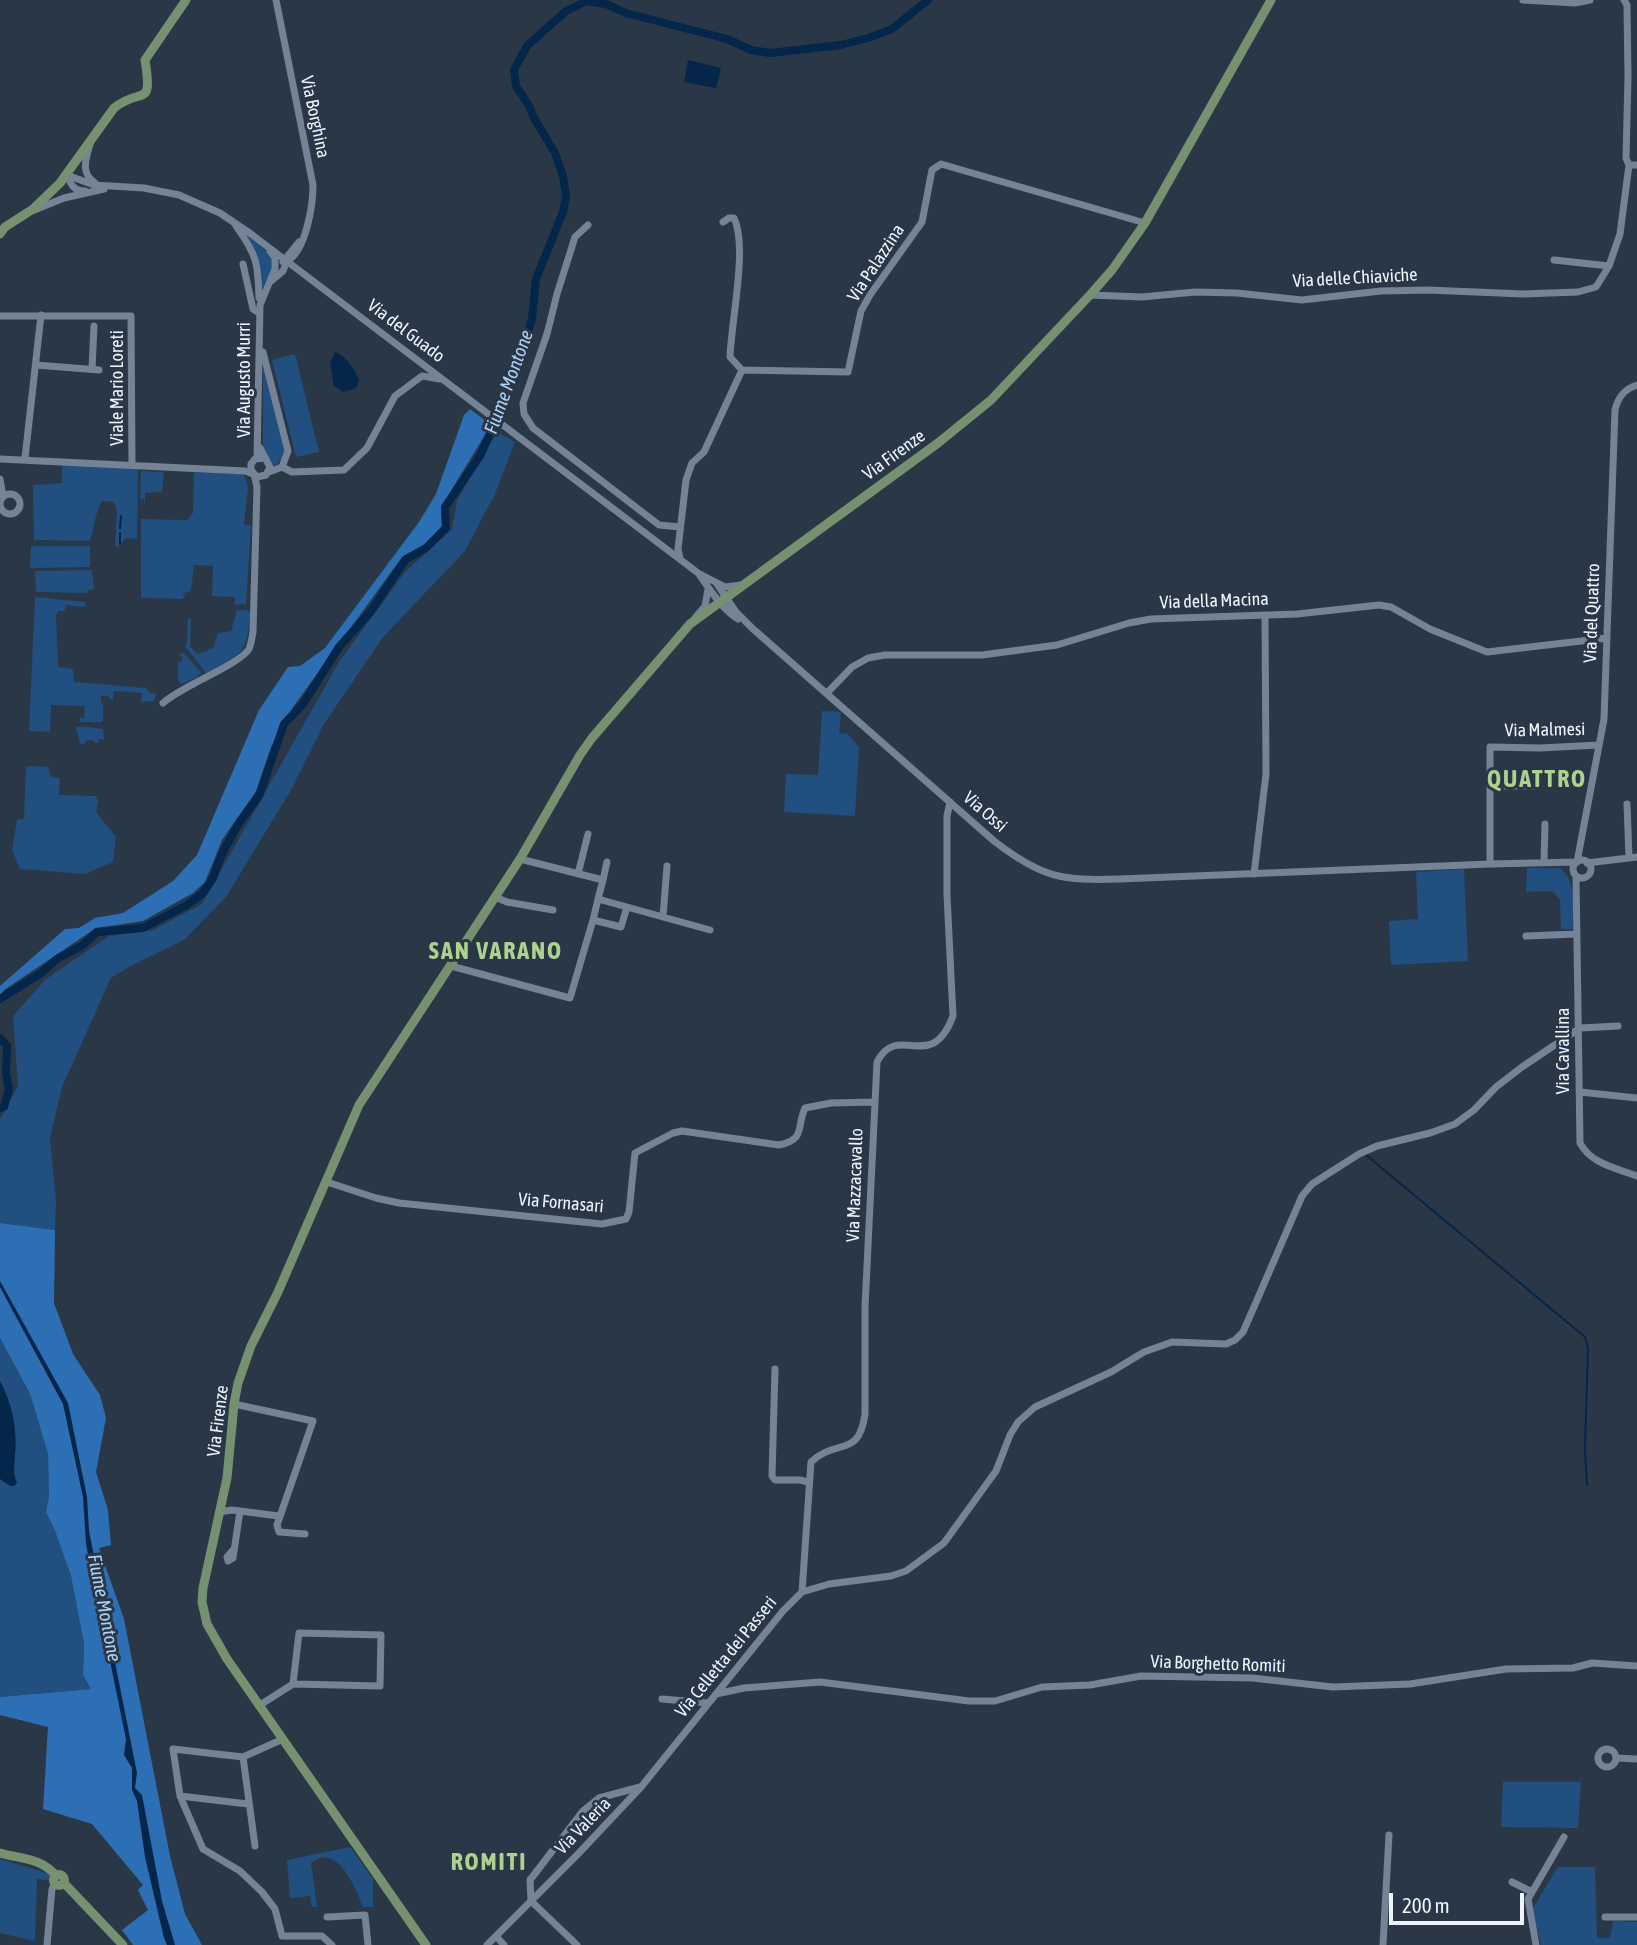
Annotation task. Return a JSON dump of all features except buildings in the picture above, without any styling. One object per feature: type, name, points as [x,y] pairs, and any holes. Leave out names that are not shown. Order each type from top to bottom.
[{"type":"main road","points":[[0,234],[5,227],[28,213],[67,175],[114,107],[121,102],[140,97],[148,89],[145,60],[186,0]]},
{"type":"main road","name":"Via Firenze","points":[[426,1945],[227,1659],[207,1624],[202,1602],[227,1478],[234,1404],[243,1366],[359,1105],[520,859],[580,755],[690,624],[938,443],[991,400],[1090,295],[1112,270],[1144,223],[1271,0]]},
{"type":"main road","points":[[0,222],[16,216],[43,199]]},
{"type":"main road","points":[[0,1853],[40,1862],[50,1868],[58,1881],[123,1945]]},
{"type":"street","name":"Via Borghina","points":[[276,0],[313,185],[309,226],[286,260]]},
{"type":"street","points":[[1523,0],[1575,3],[1590,0]]},
{"type":"street","name":"Via delle Chiaviche","points":[[1090,295],[1142,297],[1195,292],[1237,293],[1302,300],[1381,290],[1524,294],[1578,292],[1596,287],[1609,266],[1620,234],[1633,165],[1626,158],[1628,77],[1627,5],[1624,0]]},
{"type":"street","points":[[90,144],[85,170],[90,179],[102,186]]},
{"type":"street","name":"Via Palazzina","points":[[742,370],[848,372],[861,311],[922,222],[932,170],[941,164],[1144,223]]},
{"type":"street","points":[[67,175],[73,188],[90,191]]},
{"type":"street","name":"Via del Guado","points":[[67,175],[102,186],[144,188],[179,195],[234,222],[698,573],[717,584],[722,599]]},
{"type":"street","points":[[28,213],[64,198],[114,187]]},
{"type":"street","points":[[680,559],[678,549],[686,480],[692,463],[704,452],[742,370],[730,357],[737,284],[737,229],[734,218],[723,222]]},
{"type":"street","points":[[234,222],[256,255],[260,309]]},
{"type":"street","points":[[588,225],[575,237],[547,334],[523,403],[524,414],[533,428],[659,526],[680,527]]},
{"type":"street","points":[[268,247],[294,250],[303,273]]},
{"type":"street","points":[[268,247],[275,258],[277,272],[303,273]]},
{"type":"street","name":"Via Augusto Murri","points":[[261,458],[260,309],[270,282],[277,272],[286,267],[286,260]]},
{"type":"street","points":[[1554,260],[1609,266]]},
{"type":"street","name":"Via Augusto Murri","points":[[243,264],[253,309],[260,309]]},
{"type":"street","points":[[25,458],[41,315]]},
{"type":"street","name":"Viale Mario Loreti","points":[[0,316],[131,317],[132,465]]},
{"type":"street","points":[[36,365],[95,369],[94,326]]},
{"type":"street","points":[[260,342],[288,451],[275,469]]},
{"type":"street","points":[[1,458],[253,475],[275,469],[292,472],[344,470],[367,448],[395,397],[422,376],[445,381]]},
{"type":"street","name":"Via del Quattro","points":[[1581,874],[1580,851],[1604,719],[1615,410],[1617,402],[1626,390],[1637,386]]},
{"type":"street","points":[[163,703],[173,694],[249,650],[253,632],[251,464],[261,458],[275,469]]},
{"type":"street","points":[[0,481],[6,495]]},
{"type":"street","name":"Via del Guado","points":[[698,573],[708,589],[722,599]]},
{"type":"street","points":[[717,584],[732,587],[745,584]]},
{"type":"street","points":[[690,624],[710,612],[731,610],[737,594],[745,584]]},
{"type":"street","points":[[690,624],[705,606],[708,589]]},
{"type":"street","name":"Via Ossi","points":[[722,599],[731,610],[1016,858],[1051,876],[1081,880],[1561,863],[1633,857],[1627,804]]},
{"type":"street","name":"Via della Macina","points":[[827,693],[852,667],[868,658],[885,655],[982,655],[1066,643],[1129,623],[1151,619],[1265,615],[1380,604],[1391,607],[1430,629],[1487,652],[1607,638]]},
{"type":"street","points":[[1254,874],[1266,774],[1265,615]]},
{"type":"street","name":"Via Malmesi","points":[[1490,864],[1490,747],[1599,746]]},
{"type":"street","points":[[1490,786],[1533,786]]},
{"type":"street","name":"Via Mazzacavallo","points":[[802,1592],[811,1462],[820,1453],[849,1445],[862,1431],[877,1062],[884,1050],[892,1045],[923,1046],[936,1043],[947,1032],[953,1016],[947,895],[947,816],[950,802]]},
{"type":"street","points":[[1544,862],[1545,824]]},
{"type":"street","points":[[578,874],[588,834]]},
{"type":"street","points":[[520,859],[603,880]]},
{"type":"street","points":[[1581,874],[1604,859]]},
{"type":"street","points":[[451,966],[570,998],[607,862]]},
{"type":"street","points":[[1581,874],[1582,862]]},
{"type":"street","points":[[1561,863],[1581,874]]},
{"type":"street","points":[[663,917],[667,866]]},
{"type":"street","name":"Via Cavallina","points":[[1581,874],[1577,934],[1580,1143],[1585,1153],[1593,1159],[1637,1176]]},
{"type":"street","points":[[495,897],[507,902],[553,910]]},
{"type":"street","points":[[598,900],[710,930]]},
{"type":"street","points":[[593,920],[621,927],[626,907]]},
{"type":"street","points":[[1527,936],[1577,934]]},
{"type":"street","points":[[1580,1028],[1618,1026]]},
{"type":"street","name":"Via Celletta dei Passeri","points":[[641,1787],[783,1611],[802,1592],[829,1584],[891,1576],[906,1571],[944,1543],[996,1471],[1018,1422],[1035,1407],[1144,1352],[1172,1342],[1226,1344],[1235,1340],[1243,1332],[1302,1196],[1312,1184],[1359,1154],[1377,1146],[1455,1124],[1513,1073],[1580,1028]]},
{"type":"street","points":[[1580,1092],[1637,1098]]},
{"type":"street","name":"Via Fornasari","points":[[327,1182],[399,1203],[602,1224],[625,1219],[629,1212],[633,1158],[640,1148],[682,1131],[779,1145],[799,1136],[805,1108],[831,1103],[874,1102]]},
{"type":"street","points":[[775,1369],[772,1476],[775,1480],[808,1482]]},
{"type":"street","points":[[234,1404],[313,1421],[277,1525],[279,1532],[305,1534]]},
{"type":"street","points":[[222,1501],[236,1510]]},
{"type":"street","points":[[219,1512],[236,1510],[279,1516]]},
{"type":"street","points":[[209,1562],[227,1559],[233,1550],[236,1510]]},
{"type":"street","points":[[260,1705],[293,1684],[380,1686],[381,1635],[299,1633],[293,1684]]},
{"type":"street","name":"Via Borghetto Romiti","points":[[715,1694],[744,1688],[820,1682],[969,1701],[995,1701],[1042,1687],[1090,1685],[1141,1676],[1252,1678],[1333,1687],[1410,1684],[1506,1669],[1573,1668],[1592,1663],[1637,1666]]},
{"type":"street","points":[[662,1699],[708,1703]]},
{"type":"street","points":[[283,1739],[243,1757],[173,1749],[180,1796],[203,1849],[240,1871],[262,1892],[275,1909],[283,1945]]},
{"type":"street","points":[[243,1757],[255,1846]]},
{"type":"street","points":[[1616,1758],[1637,1759]]},
{"type":"street","points":[[577,1945],[531,1901],[530,1880],[583,1811],[599,1798],[641,1787]]},
{"type":"street","name":"Via Valeria","points":[[487,1945],[641,1787]]},
{"type":"street","points":[[180,1796],[248,1804]]},
{"type":"street","points":[[1383,1945],[1389,1835]]},
{"type":"street","points":[[1536,1945],[1528,1899],[1564,1837]]},
{"type":"street","points":[[47,1945],[52,1889],[58,1881]]},
{"type":"street","points":[[1511,1882],[1532,1892]]},
{"type":"street","points":[[327,1917],[365,1915],[368,1945]]},
{"type":"street","points":[[1605,1917],[1637,1917]]},
{"type":"street","points":[[282,1936],[314,1934],[328,1939],[332,1945]]},
{"type":"street","points":[[496,1937],[505,1945]]},
{"type":"shaded area","points":[[246,234],[268,252],[274,264],[261,292],[258,262]]},
{"type":"shaded area","points":[[295,354],[319,452],[296,457],[272,360]]},
{"type":"shaded area","points":[[263,359],[284,448],[284,456],[275,466],[263,450]]},
{"type":"shaded area","points":[[470,409],[491,425],[441,507],[442,526],[423,546],[402,557],[293,707],[271,747],[256,791],[222,840],[205,882],[193,893],[143,921],[96,928],[4,990],[0,996],[0,986],[65,929],[79,928],[95,918],[123,913],[173,881],[197,855],[259,710],[288,667],[300,666],[325,648],[419,522],[436,494],[464,415]]},
{"type":"shaded area","points":[[497,432],[515,442],[495,494],[465,551],[383,637],[324,724],[291,790],[226,897],[184,940],[111,978],[62,1087],[50,1138],[56,1202],[55,1230],[0,1223],[0,1119],[18,1086],[13,1016],[46,979],[109,936],[153,930],[202,904],[339,662],[405,572],[452,529],[457,500]]},
{"type":"shaded area","points":[[62,463],[138,468],[137,539],[126,538],[119,546],[115,546],[117,509],[113,502],[102,501],[90,541],[34,540],[33,485],[62,483]]},
{"type":"shaded area","points":[[141,471],[164,472],[162,492],[145,493],[145,505],[144,499],[140,499]]},
{"type":"shaded area","points":[[194,472],[244,474],[248,487],[244,524],[251,526],[246,604],[235,605],[235,597],[212,596],[213,566],[194,565],[191,591],[182,594],[185,595],[183,599],[141,598],[141,519],[187,520],[193,513]]},
{"type":"shaded area","points":[[31,546],[90,546],[90,567],[30,568]]},
{"type":"shaded area","points":[[92,570],[94,589],[88,590],[87,593],[36,592],[35,571]]},
{"type":"shaded area","points":[[35,597],[85,602],[85,607],[66,605],[65,611],[58,611],[56,616],[58,667],[73,669],[74,682],[146,688],[150,693],[156,694],[154,701],[141,702],[142,693],[114,691],[113,700],[109,696],[101,696],[103,722],[80,722],[80,718],[84,718],[85,706],[51,705],[50,732],[29,731]]},
{"type":"shaded area","points":[[237,610],[248,610],[250,613],[244,645],[234,657],[206,673],[185,646],[188,618],[191,619],[190,647],[198,654],[213,648],[218,633],[231,631]]},
{"type":"shaded area","points":[[183,652],[201,672],[197,677],[181,684],[178,680],[178,663],[182,661],[183,658],[179,655]]},
{"type":"shaded area","points":[[822,711],[841,712],[839,733],[848,734],[859,748],[855,816],[784,812],[786,774],[818,775]]},
{"type":"shaded area","points":[[76,727],[103,729],[104,740],[99,739],[98,743],[95,743],[93,740],[87,740],[80,744]]},
{"type":"shaded area","points":[[26,767],[48,767],[51,777],[60,778],[59,795],[96,796],[96,812],[116,837],[113,862],[85,874],[20,869],[12,850],[17,820],[24,819]]},
{"type":"shaded area","points":[[1527,868],[1560,868],[1566,874],[1572,888],[1573,929],[1561,929],[1560,900],[1552,891],[1526,892]]},
{"type":"shaded area","points":[[1464,869],[1468,961],[1391,965],[1389,921],[1418,919],[1416,872]]},
{"type":"shaded area","points":[[0,1223],[55,1230],[54,1303],[73,1354],[100,1395],[106,1418],[96,1472],[108,1510],[111,1545],[99,1548],[124,1619],[170,1856],[185,1914],[202,1945],[133,1945],[122,1930],[148,1910],[138,1890],[143,1885],[92,1824],[43,1809],[48,1727],[0,1715],[0,1697],[91,1689],[83,1675],[84,1644],[71,1576],[46,1512],[49,1496],[48,1454],[30,1394],[0,1338]]},
{"type":"shaded area","points":[[0,1338],[30,1395],[48,1454],[49,1496],[46,1512],[71,1576],[84,1644],[83,1675],[91,1689],[0,1697]]},
{"type":"shaded area","points":[[1503,1782],[1581,1782],[1578,1828],[1501,1827]]},
{"type":"shaded area","points":[[350,1847],[373,1879],[373,1907],[363,1907],[344,1870],[329,1858],[321,1858],[311,1863],[317,1907],[312,1907],[310,1896],[290,1898],[287,1860]]},
{"type":"shaded area","points":[[0,1859],[50,1874],[51,1880],[37,1879],[35,1941],[0,1933]]},
{"type":"shaded area","points":[[1560,1867],[1595,1867],[1597,1938],[1610,1938],[1613,1921],[1637,1922],[1637,1945],[1541,1945],[1532,1910]]},
{"type":"water","points":[[688,60],[721,68],[716,88],[684,82]]},
{"type":"water","points":[[335,352],[347,360],[355,372],[359,380],[356,388],[343,392],[334,386],[330,363]]},
{"type":"water","points":[[0,1281],[68,1403],[87,1497],[89,1531],[137,1773],[135,1788],[142,1795],[162,1901],[175,1945],[167,1945],[164,1938],[145,1857],[137,1801],[132,1790],[132,1768],[124,1755],[126,1739],[86,1544],[83,1497],[63,1404],[0,1287]]},
{"type":"water","points":[[0,1381],[15,1427],[14,1470],[17,1483],[14,1486],[0,1479]]},
{"type":"waterway","name":"Fiume Montone","points":[[0,999],[41,973],[57,959],[83,945],[97,932],[143,928],[187,905],[203,893],[239,823],[259,796],[284,724],[303,704],[339,647],[371,611],[406,559],[426,548],[446,528],[445,507],[480,456],[509,392],[532,319],[536,279],[563,212],[566,197],[563,176],[555,153],[516,86],[514,70],[527,46],[566,11],[587,1],[606,4],[626,13],[727,39],[751,50],[770,53],[841,45],[868,38],[892,29],[928,0]]},
{"type":"waterway","points":[[120,528],[121,516]]},
{"type":"waterway","points":[[120,533],[120,544]]},
{"type":"waterway","name":"Fiume Montone","points":[[0,1038],[7,1046],[6,1073],[9,1090],[4,1107],[0,1108]]},
{"type":"waterway","points":[[1366,1155],[1585,1337],[1588,1348],[1585,1449],[1587,1485]]},
{"type":"district","name":"QUATTRO","points":[[1537,779]]},
{"type":"district","name":"SAN VARANO","points":[[496,951]]},
{"type":"district","name":"ROMITI","points":[[489,1862]]}]
